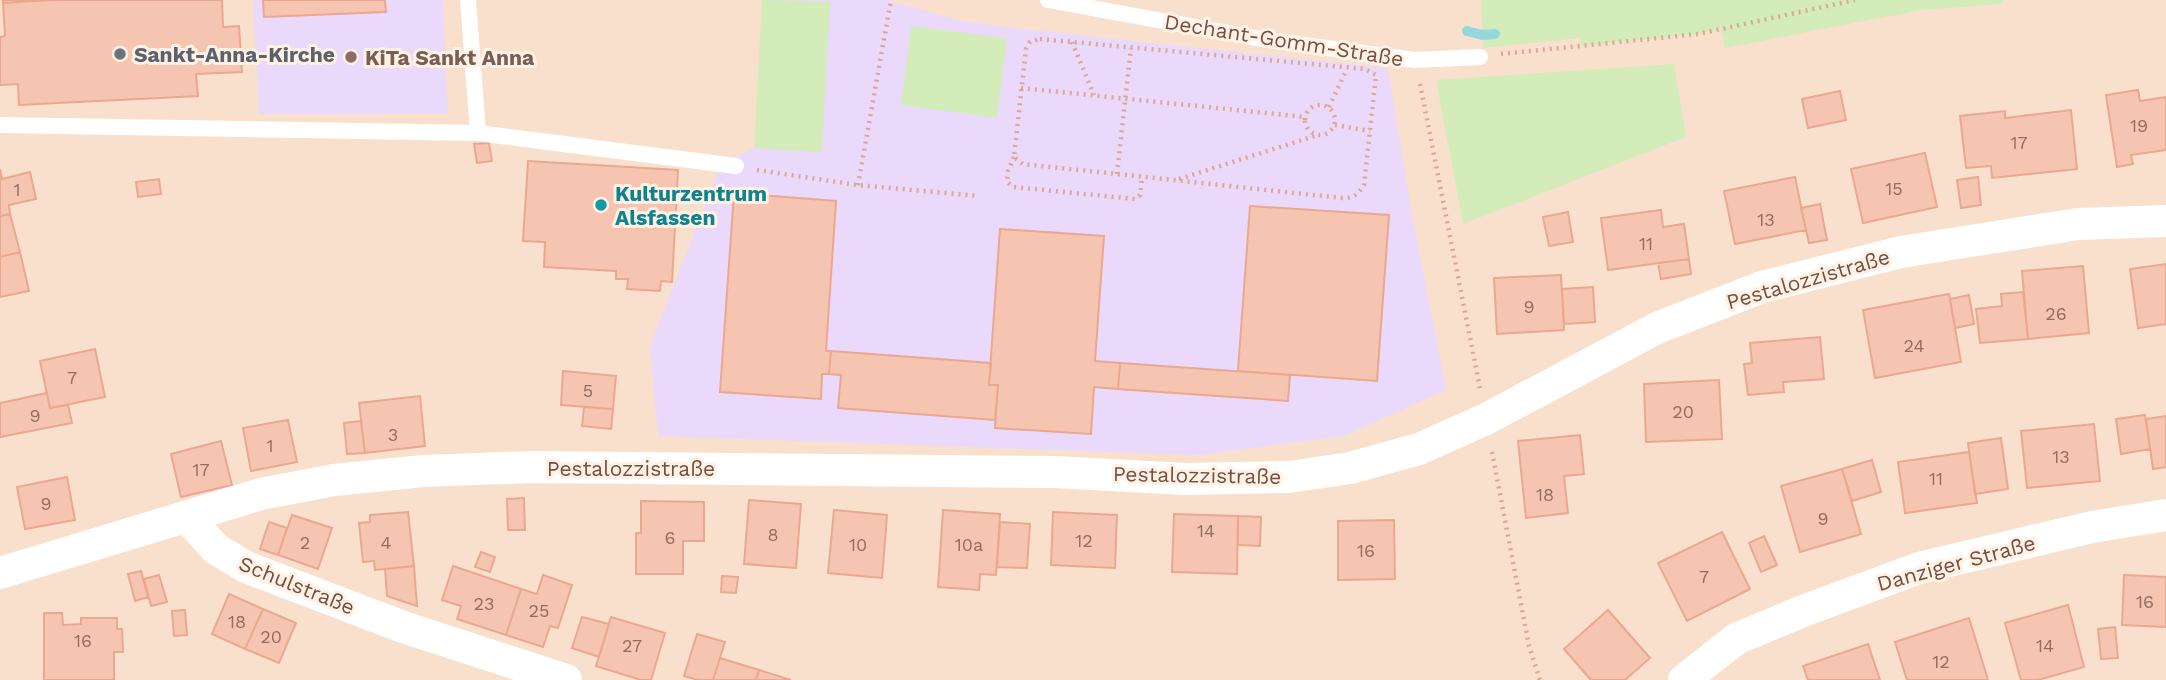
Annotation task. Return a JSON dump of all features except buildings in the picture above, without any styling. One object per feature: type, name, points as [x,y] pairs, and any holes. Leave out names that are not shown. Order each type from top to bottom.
[{"type":"street","name":"Pestalozzistraße","points":[[187,517],[261,494],[334,480],[450,470],[560,467],[1054,472],[1186,479],[1289,477],[1350,468],[1419,449],[1486,419],[1657,328],[1762,287],[1901,252],[2078,224],[2166,221]]},
{"type":"street","name":"Danziger Straße","points":[[1684,680],[1736,639],[1919,568],[2092,527],[2166,515]]},
{"type":"street","points":[[0,573],[187,517]]},
{"type":"street","name":"Schulstraße","points":[[187,517],[216,549],[246,567],[404,627],[566,680]]},
{"type":"lane","points":[[468,0],[478,133]]},
{"type":"lane","name":"Dechant-Gomm-Straße","points":[[1048,0],[1261,39],[1415,60],[1480,57]]},
{"type":"lane","points":[[0,125],[478,133],[736,166]]},
{"type":"path","points":[[858,185],[891,0]]},
{"type":"path","points":[[1480,57],[1698,33],[1855,0]]},
{"type":"path","points":[[1014,157],[1023,164],[1352,198],[1364,186],[1376,75],[1365,69],[1348,67],[1040,39],[1030,41],[1026,49],[1014,157],[1007,182],[1014,187],[1135,199],[1140,195],[1142,177]]},
{"type":"path","points":[[1072,42],[1094,95]]},
{"type":"path","points":[[1117,174],[1131,48]]},
{"type":"path","points":[[1415,60],[1529,646],[1540,680]]},
{"type":"path","points":[[1329,107],[1348,67]]},
{"type":"path","points":[[1021,88],[1305,117]]},
{"type":"path","points":[[1174,180],[1328,133],[1335,125],[1335,115],[1329,107],[1314,106],[1305,117]]},
{"type":"path","points":[[1305,117],[1309,131],[1318,135]]},
{"type":"path","points":[[1335,125],[1370,131]]},
{"type":"path","points":[[736,166],[858,185],[979,196]]},
{"type":"shaded area","points":[[0,0],[2166,0],[2166,680],[0,680]]},
{"type":"shaded area","name":"KiTa Sankt Anna","points":[[253,0],[443,0],[448,114],[259,114]]},
{"type":"shaded area","points":[[763,0],[886,0],[962,21],[1013,28],[1388,68],[1411,209],[1446,390],[1344,436],[1196,455],[658,436],[650,346],[721,164],[754,148]]},
{"type":"green space","points":[[762,0],[830,2],[822,152],[754,148]]},
{"type":"green space","points":[[1481,0],[2004,0],[2000,4],[1922,10],[1725,48],[1721,29],[1698,34],[1581,46],[1580,38],[1483,48]]},
{"type":"green space","points":[[911,26],[1007,38],[997,118],[901,105]]},
{"type":"green space","points":[[1674,64],[1686,137],[1463,224],[1436,80]]},
{"type":"waterway","points":[[1467,31],[1482,35],[1495,34]]},
{"type":"place","name":"Sankt-Anna-Kirche","points":[[120,54]]},
{"type":"place","name":"KiTa Sankt Anna","points":[[351,57]]},
{"type":"place","name":"Kulturzentrum Alsfassen","points":[[601,205]]}]
